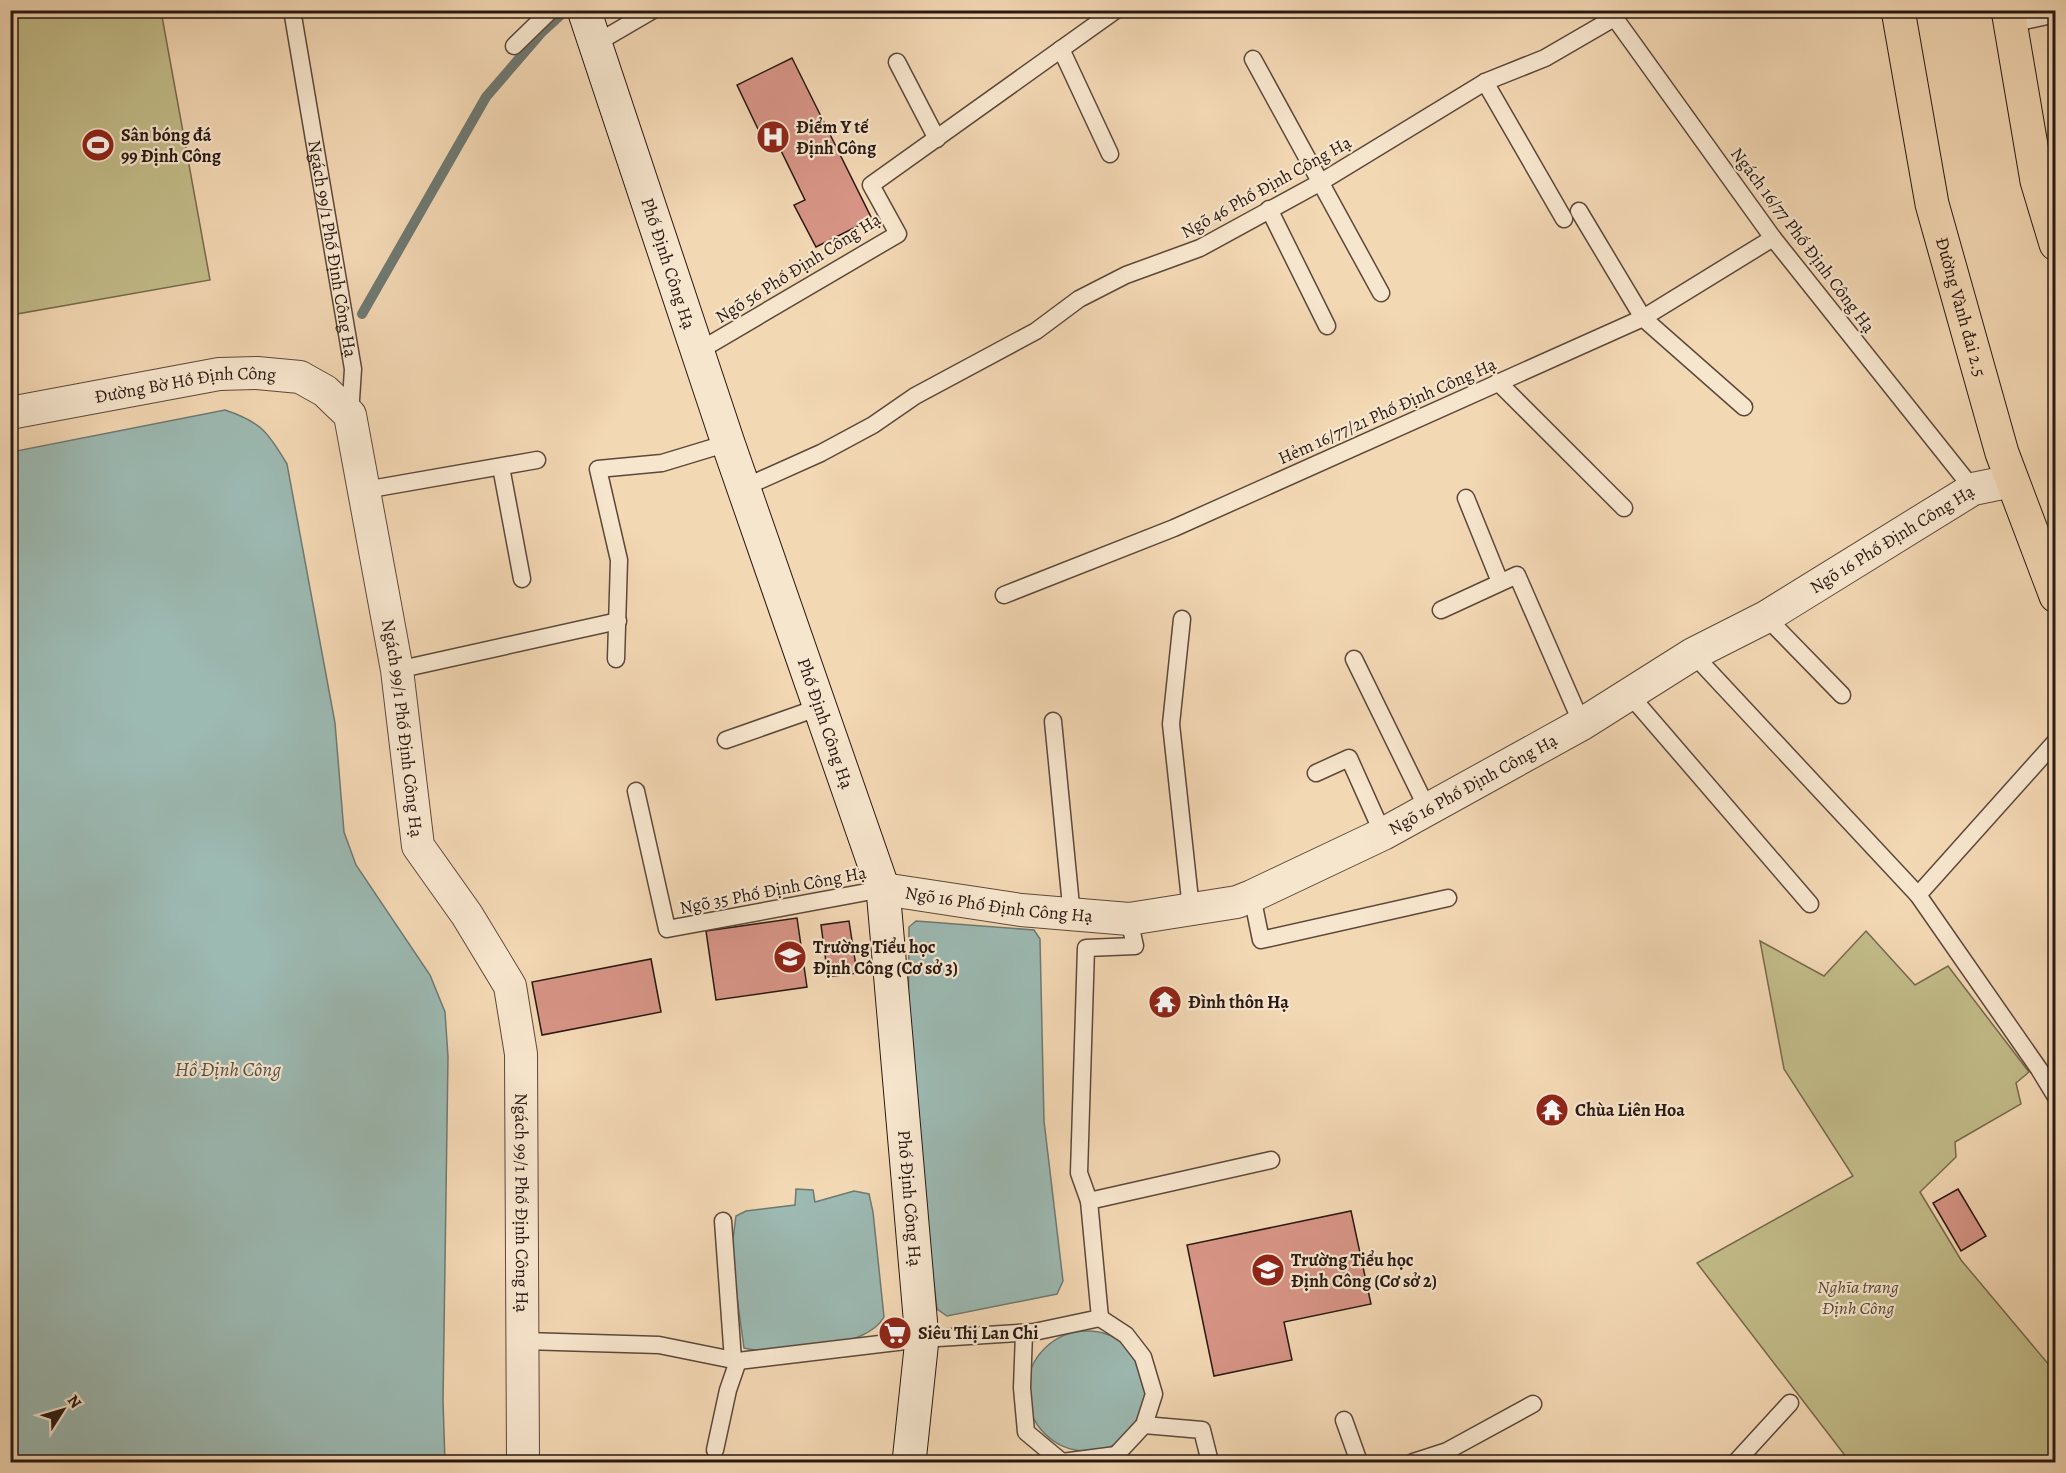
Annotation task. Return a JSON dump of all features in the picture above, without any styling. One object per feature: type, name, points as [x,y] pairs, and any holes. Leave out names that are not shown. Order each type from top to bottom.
[{"type":"main road","name":"Đường Vành đai 2.5","points":[[1898,10],[1932,204],[2012,481],[2055,596]]},
{"type":"main road","points":[[2009,17],[2037,180],[2055,244]]},
{"type":"street","name":"Phố Định Công Hạ","points":[[584,10],[593,45],[697,352],[883,889],[922,1339],[909,1462]]},
{"type":"street","name":"Đường Bờ Hồ Định Công","points":[[10,413],[219,374],[257,373],[300,377],[325,391],[350,415]]},
{"type":"street","name":"Ngách 99/1 Phố Định Công Hạ","points":[[350,415],[397,670],[418,846],[467,915],[510,986],[520,1054],[524,1341],[523,1462]]},
{"type":"street","name":"Ngõ 16 Phố Định Công Hạ","points":[[883,889],[1072,916],[1129,919],[1252,896],[1383,834],[1582,724],[1693,654],[1766,618],[1973,489],[2012,481]]},
{"type":"lane","name":"Ngách 99/1 Phố Định Công Hạ","points":[[292,10],[353,369],[350,415]]},
{"type":"lane","points":[[514,46],[551,10]]},
{"type":"lane","points":[[593,45],[653,10]]},
{"type":"lane","name":"Ngõ 56 Phố Định Công Hạ","points":[[697,352],[898,234],[871,185],[1116,10]]},
{"type":"lane","name":"Ngõ 46 Phố Định Công Hạ","points":[[745,487],[821,453],[873,425],[915,396],[1036,331],[1078,299],[1126,275],[1200,248],[1321,182],[1485,82],[1545,58],[1611,14]]},
{"type":"lane","name":"Ngách 16/77 Phố Định Công Hạ","points":[[1611,14],[1773,238],[1973,489]]},
{"type":"lane","points":[[2009,17],[2055,14]]},
{"type":"lane","points":[[1061,49],[1110,154]]},
{"type":"lane","points":[[1254,59],[1381,293]]},
{"type":"lane","points":[[897,62],[937,139]]},
{"type":"lane","points":[[1485,82],[1571,215],[1643,318],[1744,407]]},
{"type":"lane","points":[[1269,209],[1327,326]]},
{"type":"lane","name":"Hẻm 16/77/21 Phố Định Công Hạ","points":[[1004,596],[1174,528],[1643,318],[1773,238]]},
{"type":"lane","points":[[1498,382],[1624,508]]},
{"type":"lane","points":[[616,659],[619,560],[598,469],[662,463],[728,443]]},
{"type":"lane","points":[[365,490],[537,460]]},
{"type":"lane","points":[[501,467],[522,579]]},
{"type":"lane","points":[[1466,498],[1500,582]]},
{"type":"lane","points":[[1441,610],[1517,575],[1582,724]]},
{"type":"lane","points":[[1766,618],[1842,695]]},
{"type":"lane","points":[[1182,619],[1171,724],[1191,909]]},
{"type":"lane","points":[[397,670],[618,621]]},
{"type":"lane","points":[[1693,654],[1918,895],[2040,1070],[2055,1096]]},
{"type":"lane","points":[[1354,659],[1428,810]]},
{"type":"lane","points":[[1629,694],[1810,904]]},
{"type":"lane","points":[[726,740],[820,707]]},
{"type":"lane","points":[[1053,721],[1072,916]]},
{"type":"lane","points":[[1918,895],[2055,742]]},
{"type":"lane","points":[[1316,773],[1349,758],[1383,834]]},
{"type":"lane","name":"Ngõ 35 Phố Định Công Hạ","points":[[636,791],[667,929],[883,889]]},
{"type":"lane","points":[[1252,896],[1261,940],[1448,898]]},
{"type":"lane","points":[[1100,1318],[1089,1201],[1079,1173],[1086,948],[1135,946],[1129,919]]},
{"type":"lane","points":[[1089,1201],[1271,1160]]},
{"type":"lane","points":[[716,1450],[736,1360],[723,1221]]},
{"type":"lane","points":[[524,1341],[659,1345],[736,1360],[922,1339],[1024,1333],[1100,1318],[1126,1335],[1143,1357],[1155,1394],[1144,1425],[1116,1459],[1062,1461],[1026,1432],[1022,1388],[1024,1333]]},
{"type":"lane","points":[[1737,1462],[1790,1402]]},
{"type":"lane","points":[[1413,1462],[1448,1451],[1533,1404]]},
{"type":"lane","points":[[1344,1420],[1359,1462]]},
{"type":"lane","points":[[1144,1425],[1202,1430],[1210,1462]]},
{"type":"green space","name":"Sân bóng đá 99 Định Công","points":[[11,10],[161,11],[210,280],[11,315]]},
{"type":"green space","name":"Nghĩa trang Định Công","points":[[1866,931],[1915,985],[1948,966],[2029,1072],[2016,1083],[2021,1104],[1955,1142],[1956,1157],[1920,1192],[1961,1260],[2055,1372],[2055,1462],[1850,1462],[1697,1263],[1853,1176],[1784,1069],[1760,941],[1824,976]]},
{"type":"water","name":"Hồ Định Công","points":[[225,410],[247,419],[269,436],[287,464],[335,723],[344,832],[356,865],[430,975],[445,1012],[448,1057],[443,1401],[445,1462],[11,1462],[11,452]]},
{"type":"water","points":[[916,921],[1034,930],[1040,939],[1044,1121],[1063,1281],[1057,1294],[947,1316],[937,1309],[908,1063],[909,927]]},
{"type":"water","points":[[796,1189],[813,1190],[815,1202],[854,1191],[869,1194],[884,1317],[874,1328],[859,1336],[820,1348],[777,1351],[744,1348],[731,1254],[736,1216],[746,1211],[795,1205]]},
{"type":"water","points":[[1087,1331],[1110,1336],[1129,1349],[1142,1368],[1147,1391],[1142,1414],[1129,1433],[1110,1446],[1087,1451],[1064,1446],[1045,1433],[1032,1414],[1027,1391],[1032,1368],[1045,1349],[1064,1336]]},
{"type":"building","points":[[792,58],[872,219],[816,247],[794,205],[805,200],[768,124],[758,129],[737,85]]},
{"type":"building","points":[[797,918],[807,987],[716,1000],[706,931]]},
{"type":"building","points":[[849,921],[857,973],[828,977],[821,925]]},
{"type":"building","points":[[651,959],[661,1012],[542,1035],[532,982]]},
{"type":"building","points":[[1958,1189],[1986,1236],[1961,1251],[1933,1203]]},
{"type":"building","points":[[1351,1211],[1371,1304],[1284,1322],[1292,1360],[1214,1376],[1187,1245]]},
{"type":"waterway","points":[[362,314],[486,97],[542,32],[566,10]]},
{"type":"place","name":"Điểm Y tế Định Công","points":[[773,137]]},
{"type":"place","name":"Sân bóng đá 99 Định Công","points":[[98,145]]},
{"type":"place","name":"Trường Tiểu học Định Công (Cơ sở 3)","points":[[790,957]]},
{"type":"place","name":"Đình thôn Hạ","points":[[1165,1002]]},
{"type":"place","name":"Chùa Liên Hoa","points":[[1552,1110]]},
{"type":"place","name":"Trường Tiểu học Định Công (Cơ sở 2)","points":[[1268,1270]]},
{"type":"place","name":"Siêu Thị Lan Chi","points":[[895,1333]]}]
